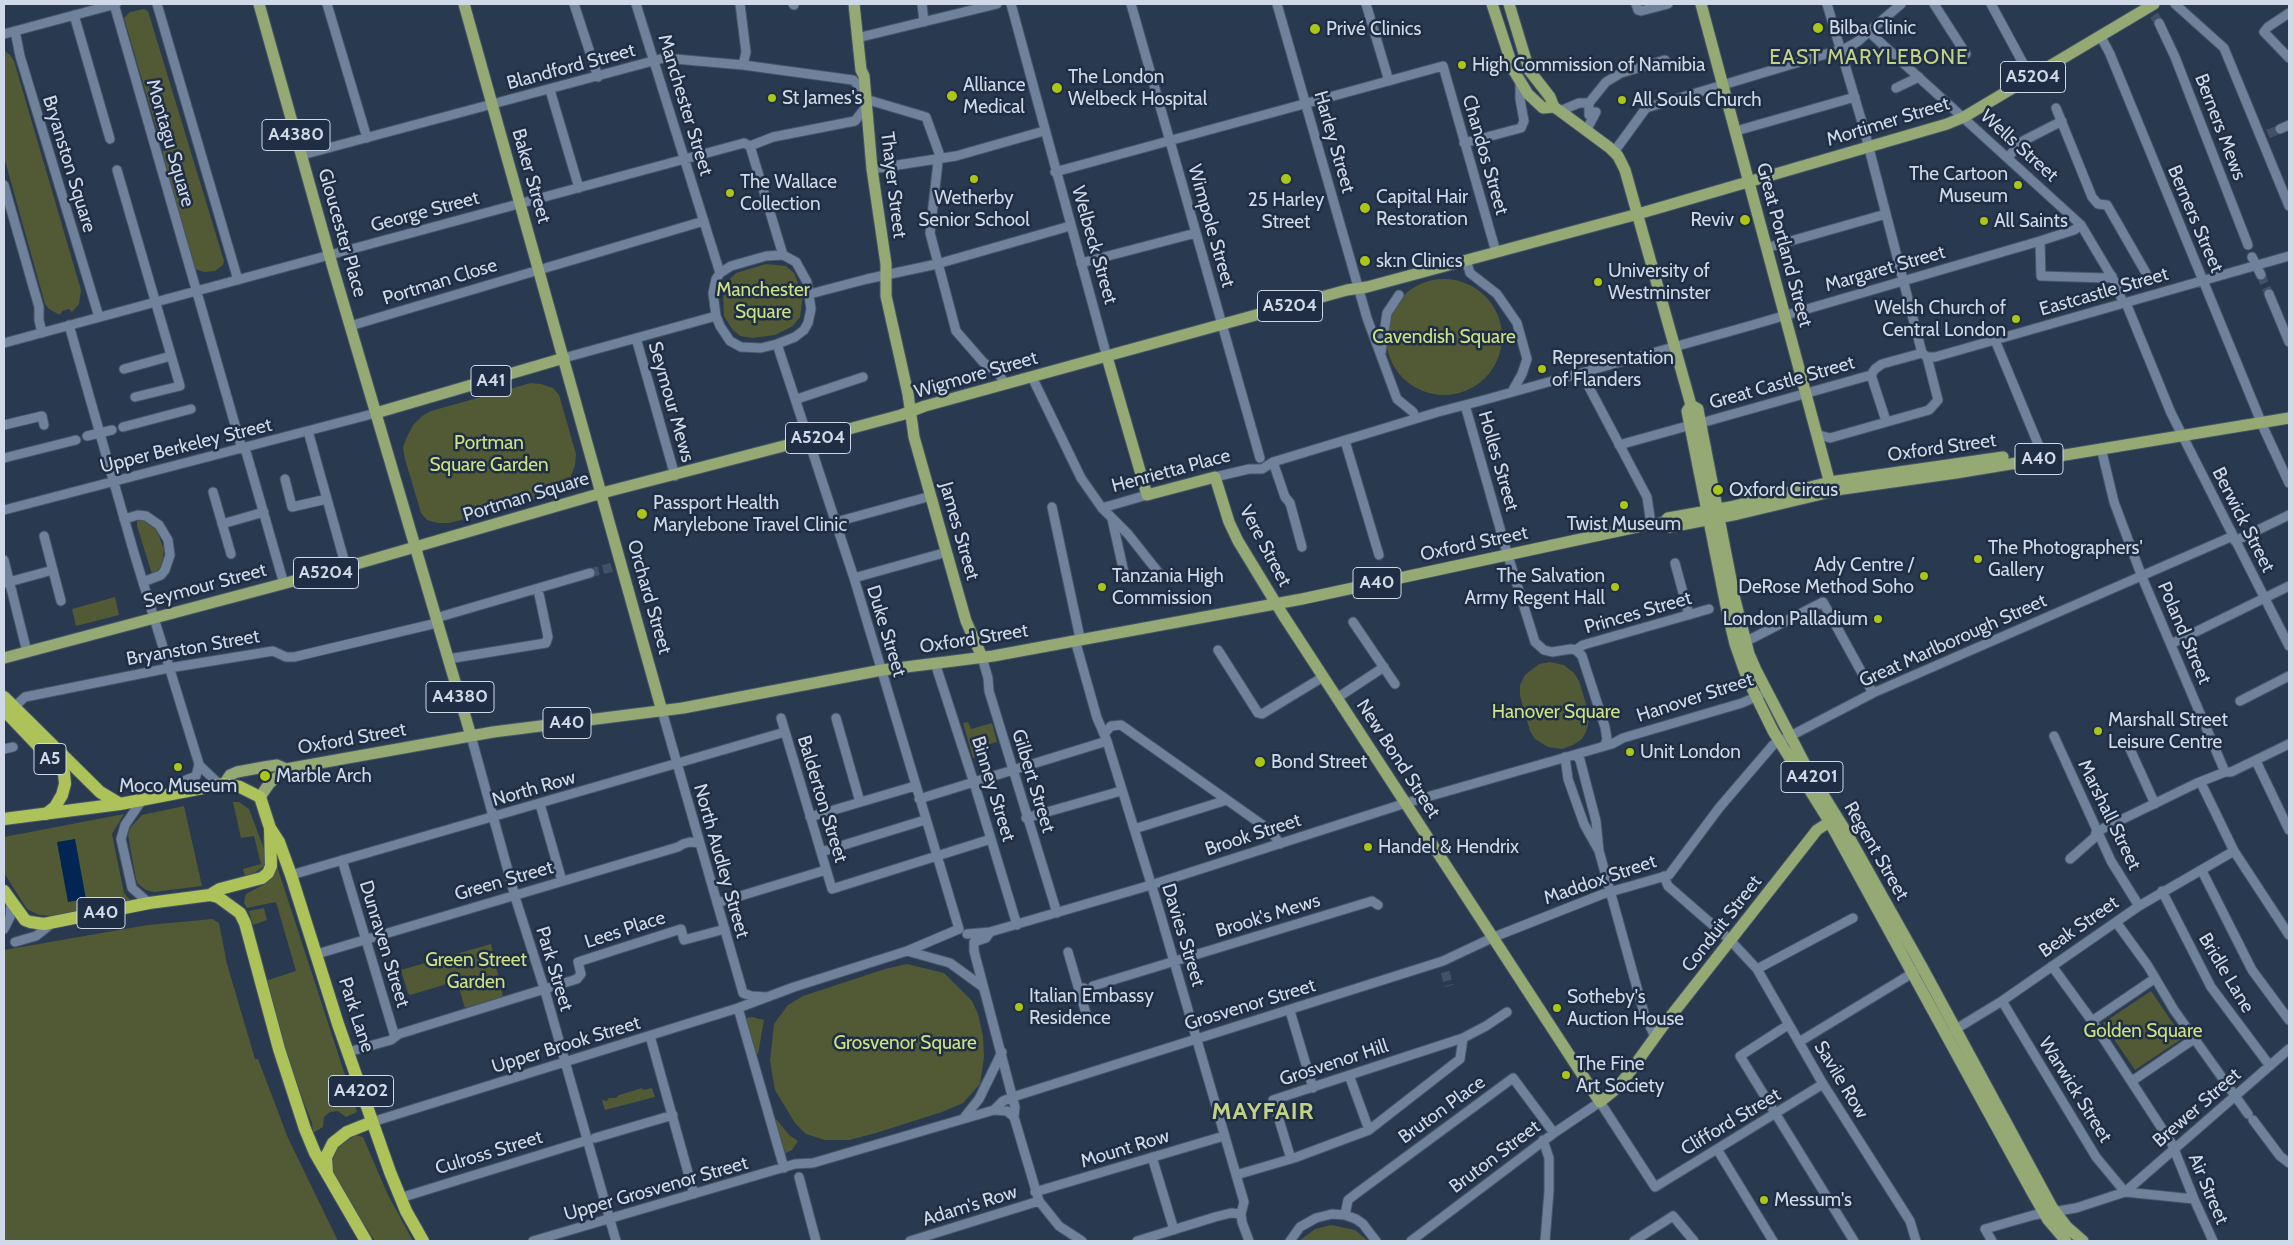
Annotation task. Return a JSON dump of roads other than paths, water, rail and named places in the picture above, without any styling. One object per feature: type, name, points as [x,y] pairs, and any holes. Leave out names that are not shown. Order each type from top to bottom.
[{"type":"highway","name":"A5","points":[[4,697],[9,708],[64,773],[65,784],[60,799],[46,814]]},
{"type":"highway","name":"A5","points":[[9,708],[100,792],[120,804]]},
{"type":"highway","name":"A40","points":[[4,819],[120,804],[222,785],[240,787],[260,797]]},
{"type":"highway","name":"Park Lane","points":[[260,797],[270,828],[280,842],[372,1122],[400,1198],[421,1239]]},
{"type":"highway","name":"A40","points":[[7,897],[28,921],[37,924],[210,894],[220,889],[246,884],[266,875],[271,866],[270,828]]},
{"type":"highway","name":"A4202","points":[[210,894],[218,896],[240,913],[245,923],[279,1048],[305,1130],[315,1153],[366,1241]]},
{"type":"highway","name":"A4202","points":[[329,1177],[326,1163],[330,1146],[347,1132],[372,1122]]},
{"type":"main road","name":"Gloucester Place","points":[[259,4],[376,413]]},
{"type":"main road","name":"Baker Street","points":[[464,4],[564,358]]},
{"type":"main road","name":"Thayer Street","points":[[854,4],[861,70],[864,76],[872,169],[886,264],[886,296],[910,412]]},
{"type":"main road","name":"A4201","points":[[1492,4],[1520,83],[1543,108],[1557,109]]},
{"type":"main road","name":"A4201","points":[[1509,4],[1529,70],[1557,109],[1614,152],[1625,170],[1638,214]]},
{"type":"main road","name":"Great Portland Street","points":[[1700,4],[1736,131],[1766,248],[1808,393],[1830,482]]},
{"type":"main road","name":"Mortimer Street","points":[[1638,214],[1869,147],[1964,117],[2032,78],[2100,35],[2154,12]]},
{"type":"main road","name":"A5204","points":[[1358,288],[1638,214]]},
{"type":"main road","name":"Regent Street","points":[[1638,214],[1691,405],[1687,411],[1696,424],[1735,644],[1756,697],[1833,819],[2066,1241]]},
{"type":"main road","name":"Wigmore Street","points":[[602,493],[675,476],[810,440],[910,412],[925,406],[1358,288]]},
{"type":"main road","name":"Welbeck Street","points":[[1107,357],[1147,496]]},
{"type":"main road","name":"A41","points":[[376,413],[564,358]]},
{"type":"main road","name":"Portman Square","points":[[416,548],[602,493],[564,358]]},
{"type":"main road","name":"Oxford Street","points":[[260,797],[269,784],[286,769],[471,736],[662,711],[882,670],[982,657],[1275,602],[1302,599],[1663,523],[1668,518],[1713,514],[1866,485],[1956,473],[2102,448],[2289,411]]},
{"type":"main road","name":"James Street","points":[[910,412],[914,437],[966,621],[982,657]]},
{"type":"main road","name":"A4380","points":[[376,413],[471,736]]},
{"type":"main road","name":"Oxford Street","points":[[2260,418],[2289,418]]},
{"type":"main road","name":"Oxford Street","points":[[1713,514],[1830,482],[2180,432]]},
{"type":"main road","name":"Henrietta Place","points":[[1147,496],[1215,477]]},
{"type":"main road","name":"Vere Street","points":[[1215,477],[1229,522],[1275,602]]},
{"type":"main road","points":[[1830,482],[1843,489]]},
{"type":"main road","name":"Orchard Street","points":[[602,493],[618,566],[662,711]]},
{"type":"main road","name":"Regent Street","points":[[1713,514],[1745,642],[1784,739]]},
{"type":"main road","name":"Seymour Street","points":[[4,658],[416,548]]},
{"type":"main road","name":"New Bond Street","points":[[1275,602],[1600,1102]]},
{"type":"main road","name":"Oxford Street","points":[[222,785],[230,775],[237,772],[277,765],[286,769]]},
{"type":"main road","name":"Conduit Street","points":[[1600,1102],[1616,1089],[1817,830],[1833,819]]},
{"type":"main road","name":"Regent Street","points":[[2050,1213],[2083,1241]]},
{"type":"street","name":"Montagu Square","points":[[115,4],[196,291],[264,512],[284,584]]},
{"type":"street","points":[[4,34],[115,4]]},
{"type":"street","name":"Montagu Square","points":[[157,4],[238,280]]},
{"type":"street","points":[[327,4],[367,138]]},
{"type":"street","points":[[574,4],[598,77]]},
{"type":"street","name":"Manchester Street","points":[[636,4],[720,273]]},
{"type":"street","points":[[740,4],[746,52],[743,65]]},
{"type":"street","points":[[922,4],[924,22]]},
{"type":"street","points":[[857,38],[997,4]]},
{"type":"street","name":"Welbeck Street","points":[[1011,4],[1055,172],[1107,357]]},
{"type":"street","name":"Wimpole Street","points":[[1131,4],[1260,458]]},
{"type":"street","name":"Harley Street","points":[[1277,4],[1358,288]]},
{"type":"street","points":[[1055,172],[1389,81],[1366,4]]},
{"type":"street","points":[[1637,7],[1668,4]]},
{"type":"street","points":[[1819,435],[1830,438],[1929,410],[1938,400],[1828,4]]},
{"type":"street","points":[[1614,152],[1646,108],[1841,49],[1857,42],[1901,4]]},
{"type":"street","points":[[1934,4],[1966,54]]},
{"type":"street","points":[[1991,4],[2032,78]]},
{"type":"street","points":[[2175,4],[2224,48],[2264,135],[2289,206]]},
{"type":"street","name":"Berners Mews","points":[[2154,12],[2175,57],[2248,245]]},
{"type":"street","points":[[2289,13],[2268,27],[2264,32],[2289,58]]},
{"type":"street","points":[[74,15],[110,139]]},
{"type":"street","name":"Bryanston Square","points":[[15,31],[20,56],[99,317]]},
{"type":"street","name":"Wells Street","points":[[1869,32],[2081,225],[2112,276],[2125,303],[2180,432]]},
{"type":"street","name":"Berners Street","points":[[2100,35],[2108,48],[2260,418],[2289,483]]},
{"type":"street","name":"Blandford Street","points":[[302,155],[664,58],[743,65],[853,80]]},
{"type":"street","points":[[1586,131],[1596,112],[1589,115],[1589,103],[1606,82],[1621,73],[1665,60]]},
{"type":"street","name":"Chandos Street","points":[[1389,81],[1443,66],[1496,252]]},
{"type":"street","points":[[861,70],[853,80],[860,85],[865,99],[855,121],[868,131]]},
{"type":"street","points":[[1896,88],[1919,77]]},
{"type":"street","points":[[1464,143],[1521,128],[1524,121],[1520,99],[1520,83]]},
{"type":"street","points":[[550,90],[579,188]]},
{"type":"street","points":[[1736,131],[1855,97]]},
{"type":"street","points":[[865,99],[926,117],[937,145],[939,159],[930,233],[956,331],[983,362],[999,374],[1005,384]]},
{"type":"street","points":[[1557,109],[1579,103],[1589,103]]},
{"type":"street","points":[[2056,108],[2092,197],[2098,204],[2106,205],[2146,273]]},
{"type":"street","name":"George Street","points":[[4,343],[744,143],[750,146],[773,136],[855,121]]},
{"type":"street","points":[[2008,157],[2023,140],[2062,121]]},
{"type":"street","points":[[2280,129],[2289,126]]},
{"type":"street","points":[[872,169],[939,159],[1044,131]]},
{"type":"street","points":[[750,146],[782,254]]},
{"type":"street","points":[[117,170],[180,386],[136,397]]},
{"type":"street","points":[[4,185],[39,307],[39,320],[42,332]]},
{"type":"street","points":[[1766,248],[1886,214]]},
{"type":"street","name":"Portman Close","points":[[350,326],[704,221]]},
{"type":"street","name":"Margaret Street","points":[[1582,374],[2040,241],[2074,230],[2081,225]]},
{"type":"street","points":[[810,294],[885,274],[937,264],[1070,226]]},
{"type":"street","points":[[1081,263],[1196,232]]},
{"type":"street","points":[[2040,241],[2041,276],[2107,278],[2112,276]]},
{"type":"street","points":[[782,254],[796,262],[802,271],[810,294],[811,309],[808,323],[804,330],[778,344],[761,348],[741,347],[730,341],[716,316],[713,293],[716,279],[720,273],[732,266],[782,254]]},
{"type":"street","name":"Eastcastle Street","points":[[1925,355],[1935,357],[2125,303],[2152,291],[2204,280],[2289,256]]},
{"type":"street","points":[[2252,257],[2261,275]]},
{"type":"street","points":[[1466,260],[1470,273],[1489,287],[1504,302],[1519,330],[1526,359],[1522,374],[1512,392]]},
{"type":"street","points":[[1358,288],[1397,399],[1413,412],[1416,418],[1582,374],[1647,497],[1651,524]]},
{"type":"street","points":[[2269,294],[2289,342]]},
{"type":"street","points":[[1381,352],[1385,320],[1392,304],[1399,295]]},
{"type":"street","points":[[564,358],[716,316]]},
{"type":"street","points":[[69,325],[124,519],[199,765],[222,785]]},
{"type":"street","name":"Seymour Mews","points":[[636,338],[675,476]]},
{"type":"street","points":[[1995,340],[2041,452]]},
{"type":"street","name":"Duke Street","points":[[778,344],[854,578],[925,820],[959,928]]},
{"type":"street","name":"Great Castle Street","points":[[1619,445],[1871,375],[1882,364],[1925,355]]},
{"type":"street","points":[[124,369],[172,356]]},
{"type":"street","points":[[1871,375],[1886,421]]},
{"type":"street","points":[[796,399],[863,377]]},
{"type":"street","points":[[1032,377],[1081,478],[1102,508],[1128,534],[1162,577]]},
{"type":"street","name":"Holles Street","points":[[1465,405],[1472,424],[1508,556],[1535,642],[1544,650],[1552,652],[1576,650]]},
{"type":"street","points":[[123,427],[191,409]]},
{"type":"street","name":"Upper Berkeley Street","points":[[4,510],[376,413]]},
{"type":"street","points":[[4,425],[42,416],[44,425]]},
{"type":"street","name":"Henrietta Place","points":[[1215,477],[1249,469],[1262,469],[1273,462],[1416,418]]},
{"type":"street","points":[[86,436],[112,430]]},
{"type":"street","points":[[308,431],[346,567]]},
{"type":"street","name":"Berwick Street","points":[[2180,432],[2289,646]]},
{"type":"street","points":[[4,458],[76,440]]},
{"type":"street","points":[[1345,441],[1379,556]]},
{"type":"street","name":"Poland Street","points":[[2102,448],[2114,502],[2142,577],[2225,772]]},
{"type":"street","name":"Henrietta Place","points":[[1249,469],[1260,458],[1273,462]]},
{"type":"street","points":[[1273,462],[1284,497],[1290,503],[1302,547]]},
{"type":"street","points":[[1853,478],[1861,480],[1866,485]]},
{"type":"street","points":[[285,479],[292,508],[326,499]]},
{"type":"street","points":[[213,492],[231,554]]},
{"type":"street","points":[[836,522],[932,496]]},
{"type":"street","name":"Henrietta Place","points":[[1102,508],[1147,496]]},
{"type":"street","name":"Davies Street","points":[[1052,507],[1077,639],[1097,718],[1105,737],[1134,829],[1244,1202],[1241,1214],[1243,1230],[1249,1241]]},
{"type":"street","points":[[222,524],[264,512]]},
{"type":"street","points":[[124,519],[138,515],[146,516],[159,525],[168,540],[170,556],[165,570],[161,575],[143,582]]},
{"type":"street","name":"Great Marlborough Street","points":[[1784,739],[1872,693],[2289,515]]},
{"type":"street","points":[[1112,519],[1125,577]]},
{"type":"street","points":[[1116,539],[1128,534]]},
{"type":"street","points":[[44,536],[61,601]]},
{"type":"street","points":[[854,578],[907,566],[948,552]]},
{"type":"street","points":[[4,560],[7,582],[27,652]]},
{"type":"street","points":[[1675,563],[1689,615]]},
{"type":"street","points":[[7,582],[53,570]]},
{"type":"street","name":"Bryanston Street","points":[[9,708],[26,697],[169,668],[273,651],[286,657],[294,657],[436,620],[590,574]]},
{"type":"street","points":[[2171,644],[2289,586]]},
{"type":"street","points":[[448,659],[546,643],[548,637],[538,589]]},
{"type":"street","points":[[1745,642],[1823,602],[1872,693]]},
{"type":"street","name":"Princes Street","points":[[1576,650],[1583,645],[1709,610]]},
{"type":"street","points":[[1353,622],[1395,684]]},
{"type":"street","points":[[1218,650],[1258,713],[1262,714],[1323,677]]},
{"type":"street","points":[[1576,650],[1582,656],[1606,736],[1605,745],[1565,757],[1568,779],[1584,824],[1599,851]]},
{"type":"street","name":"Gilbert Street","points":[[982,657],[989,691],[1026,818],[1057,913]]},
{"type":"street","name":"Binney Street","points":[[935,664],[974,783],[1017,925]]},
{"type":"street","points":[[1337,698],[1384,667]]},
{"type":"street","points":[[2240,701],[2289,676]]},
{"type":"street","name":"Hanover Street","points":[[1605,745],[1756,697],[1766,691]]},
{"type":"street","name":"North Audley Street","points":[[662,711],[743,993],[750,996],[769,997]]},
{"type":"street","name":"Balderton Street","points":[[781,718],[832,889],[936,856]]},
{"type":"street","points":[[836,718],[860,802]]},
{"type":"street","points":[[919,799],[1013,771],[1105,737],[1111,726],[1121,725],[1274,833],[1280,844]]},
{"type":"street","name":"North Row","points":[[291,875],[494,818],[785,732]]},
{"type":"street","name":"Park Street","points":[[471,736],[564,1063],[592,1139],[609,1218],[616,1241]]},
{"type":"street","name":"Marshall Street","points":[[2054,736],[2096,832],[2119,875],[2139,906]]},
{"type":"street","name":"Maddox Street","points":[[1494,937],[1611,891],[1669,875],[1766,752],[1784,739]]},
{"type":"street","points":[[2070,859],[2095,837],[2096,832],[2197,783],[2225,772],[2231,772],[2289,744]]},
{"type":"street","points":[[2130,749],[2155,804]]},
{"type":"street","points":[[1576,755],[1580,760],[1596,821],[1599,851],[1644,1013],[1655,1037]]},
{"type":"street","name":"Brook Street","points":[[967,934],[990,932],[1017,925],[1151,885],[1406,803],[1526,770],[1565,757]]},
{"type":"street","points":[[2256,761],[2289,830]]},
{"type":"street","points":[[173,794],[176,784],[193,778],[199,765]]},
{"type":"street","points":[[2201,783],[2234,851],[2289,935]]},
{"type":"street","points":[[810,817],[915,786]]},
{"type":"street","points":[[1026,818],[1121,791]]},
{"type":"street","points":[[142,800],[125,825],[121,838],[132,888],[150,903]]},
{"type":"street","points":[[1134,829],[1227,800]]},
{"type":"street","points":[[540,804],[562,881]]},
{"type":"street","points":[[821,852],[925,820]]},
{"type":"street","points":[[936,856],[991,839]]},
{"type":"street","name":"Green Street","points":[[317,954],[678,847],[682,844],[690,842],[699,843]]},
{"type":"street","name":"Beak Street","points":[[1951,1032],[2002,1001],[2162,891],[2202,871],[2234,851]]},
{"type":"street","name":"Dunraven Street","points":[[342,860],[395,1037]]},
{"type":"street","points":[[717,903],[826,870]]},
{"type":"street","points":[[2202,871],[2252,970],[2289,1020]]},
{"type":"street","name":"Savile Row","points":[[1664,876],[1668,886],[1730,940],[1757,969],[1824,1084],[1910,1221],[1916,1241]]},
{"type":"street","name":"Bridle Lane","points":[[2162,891],[2211,986],[2270,1066]]},
{"type":"street","points":[[4,930],[10,917],[7,897]]},
{"type":"street","name":"Brook's Mews","points":[[1085,988],[1375,903]]},
{"type":"street","points":[[1757,969],[1853,918]]},
{"type":"street","points":[[15,942],[36,936],[53,922]]},
{"type":"street","points":[[2116,922],[2148,966],[2154,979],[2235,1097],[2280,1156],[2289,1163]]},
{"type":"street","points":[[769,997],[794,987],[907,951],[959,928],[974,942],[974,951],[983,987],[1013,1097],[1016,1111],[1014,1117]]},
{"type":"street","name":"Lees Place","points":[[544,988],[577,979],[581,974],[578,962],[681,929],[684,940],[725,929]]},
{"type":"street","name":"Brook Street","points":[[974,942],[986,938],[990,932]]},
{"type":"street","name":"Grosvenor Street","points":[[1013,1097],[1290,1011],[1443,961],[1494,937]]},
{"type":"street","points":[[907,951],[950,963],[983,987]]},
{"type":"street","points":[[1068,952],[1085,988],[1088,1020]]},
{"type":"street","points":[[2052,966],[2132,1081],[2194,1039]]},
{"type":"street","points":[[1799,1042],[1917,970]]},
{"type":"street","points":[[2092,1021],[2154,979]]},
{"type":"street","points":[[348,1052],[390,1040],[544,988]]},
{"type":"street","name":"Upper Brook Street","points":[[372,1122],[769,997]]},
{"type":"street","name":"Warwick Street","points":[[2002,1001],[2096,1157],[2125,1192]]},
{"type":"street","points":[[738,1008],[788,1167],[799,1177],[816,1241]]},
{"type":"street","points":[[1290,1011],[1313,1088]]},
{"type":"street","name":"Grosvenor Hill","points":[[1291,1159],[1273,1100],[1463,1038],[1486,1026],[1506,1012]]},
{"type":"street","points":[[1788,1024],[1740,1056],[1854,1241]]},
{"type":"street","points":[[650,1036],[694,1194]]},
{"type":"street","points":[[1236,1175],[1291,1159],[1368,1130],[1460,1058],[1463,1038]]},
{"type":"street","name":"Brewer Street","points":[[2125,1192],[2289,1049]]},
{"type":"street","points":[[963,1120],[979,1099],[1002,1052]]},
{"type":"street","points":[[1349,1075],[1368,1130]]},
{"type":"street","name":"Bruton Place","points":[[1345,1215],[1348,1200],[1513,1078],[1554,1133]]},
{"type":"street","name":"Air Street","points":[[2132,1081],[2174,1149],[2213,1241]]},
{"type":"street","name":"Clifford Street","points":[[1655,1187],[1824,1084]]},
{"type":"street","points":[[788,1167],[813,1163],[963,1120],[994,1110],[1013,1097]]},
{"type":"street","name":"Bruton Street","points":[[1412,1241],[1543,1140],[1600,1102]]},
{"type":"street","name":"New Bond Street","points":[[1600,1102],[1655,1187]]},
{"type":"street","points":[[994,1110],[1007,1111],[1014,1117],[1037,1196],[1059,1226],[1082,1241]]},
{"type":"street","name":"Culross Street","points":[[400,1198],[673,1115]]},
{"type":"street","name":"Mount Row","points":[[1037,1196],[1152,1157],[1224,1136]]},
{"type":"street","points":[[1543,1140],[1549,1158],[1548,1222],[1545,1241]]},
{"type":"street","points":[[1716,1149],[1773,1241]]},
{"type":"street","points":[[1152,1157],[1174,1230]]},
{"type":"street","points":[[799,1177],[813,1163]]},
{"type":"street","name":"Upper Grosvenor Street","points":[[533,1241],[788,1167]]},
{"type":"street","points":[[1992,1241],[1985,1229],[2116,1196],[2125,1192],[2194,1200]]},
{"type":"street","name":"Adam's Row","points":[[910,1241],[1037,1196]]},
{"type":"street","points":[[1137,1241],[1152,1239],[1174,1230],[1231,1213],[1241,1214]]},
{"type":"street","points":[[1290,1241],[1300,1227],[1316,1218],[1332,1214],[1345,1215],[1363,1224],[1376,1241]]},
{"type":"street","points":[[1634,1241],[1673,1216],[1694,1241]]},
{"type":"water","points":[[75,839],[86,899],[68,902],[57,842]]},
{"type":"tunnel","points":[[2154,15],[2159,23]]},
{"type":"tunnel","points":[[2268,134],[2280,129]]},
{"type":"tunnel","points":[[2146,273],[2151,287]]},
{"type":"tunnel","points":[[2261,275],[2269,294]]},
{"type":"tunnel","points":[[590,573],[613,567]]},
{"type":"tunnel","points":[[1445,972],[1449,986]]},
{"type":"place","name":"Bilba Clinic","points":[[1818,28]]},
{"type":"place","name":"Privé Clinics","points":[[1315,29]]},
{"type":"place","name":"High Commission of Namibia","points":[[1462,65]]},
{"type":"place","name":"The London Welbeck Hospital","points":[[1057,88]]},
{"type":"place","name":"Alliance Medical","points":[[952,96]]},
{"type":"place","name":"St James's","points":[[772,98]]},
{"type":"place","name":"All Souls Church","points":[[1622,100]]},
{"type":"place","name":"Wetherby Senior School","points":[[974,179]]},
{"type":"place","name":"25 Harley Street","points":[[1286,179]]},
{"type":"place","name":"The Cartoon Museum","points":[[2018,185]]},
{"type":"place","name":"The Wallace Collection","points":[[730,193]]},
{"type":"place","name":"Capital Hair Restoration","points":[[1365,208]]},
{"type":"place","name":"Reviv","points":[[1745,220]]},
{"type":"place","name":"All Saints","points":[[1984,221]]},
{"type":"place","name":"sk:n Clinics","points":[[1365,261]]},
{"type":"place","name":"University of Westminster","points":[[1598,282]]},
{"type":"place","name":"Welsh Church of Central London","points":[[2016,319]]},
{"type":"place","name":"Representation of Flanders","points":[[1542,369]]},
{"type":"place","name":"Oxford Circus","points":[[1718,490]]},
{"type":"place","name":"Twist Museum","points":[[1624,505]]},
{"type":"place","name":"Passport Health Marylebone Travel Clinic","points":[[642,514]]},
{"type":"place","name":"The Photographers' Gallery","points":[[1978,559]]},
{"type":"place","name":"Ady Centre / DeRose Method Soho","points":[[1924,576]]},
{"type":"place","name":"Tanzania High Commission","points":[[1102,587]]},
{"type":"place","name":"The Salvation Army Regent Hall","points":[[1615,587]]},
{"type":"place","name":"London Palladium","points":[[1878,619]]},
{"type":"place","name":"Marshall Street Leisure Centre","points":[[2098,731]]},
{"type":"place","name":"Unit London","points":[[1630,752]]},
{"type":"place","name":"Bond Street","points":[[1260,762]]},
{"type":"place","name":"Moco Museum","points":[[178,767]]},
{"type":"place","name":"Marble Arch","points":[[265,776]]},
{"type":"place","name":"Handel & Hendrix","points":[[1368,847]]},
{"type":"place","name":"Italian Embassy Residence","points":[[1019,1007]]},
{"type":"place","name":"Sotheby's Auction House","points":[[1557,1008]]},
{"type":"place","name":"The Fine Art Society","points":[[1566,1075]]},
{"type":"place","name":"Messum's","points":[[1764,1200]]},
{"type":"district","name":"EAST MARYLEBONE","points":[[1869,58]]},
{"type":"district","name":"MAYFAIR","points":[[1263,1112]]},
{"type":"park label","name":"Manchester Square","points":[[763,301]]},
{"type":"park label","name":"Cavendish Square","points":[[1444,337]]},
{"type":"park label","name":"Portman Square Garden","points":[[489,454]]},
{"type":"park label","name":"Hanover Square","points":[[1556,712]]},
{"type":"park label","name":"Green Street Garden","points":[[476,971]]},
{"type":"park label","name":"Golden Square","points":[[2143,1031]]},
{"type":"park label","name":"Grosvenor Square","points":[[905,1043]]}]
